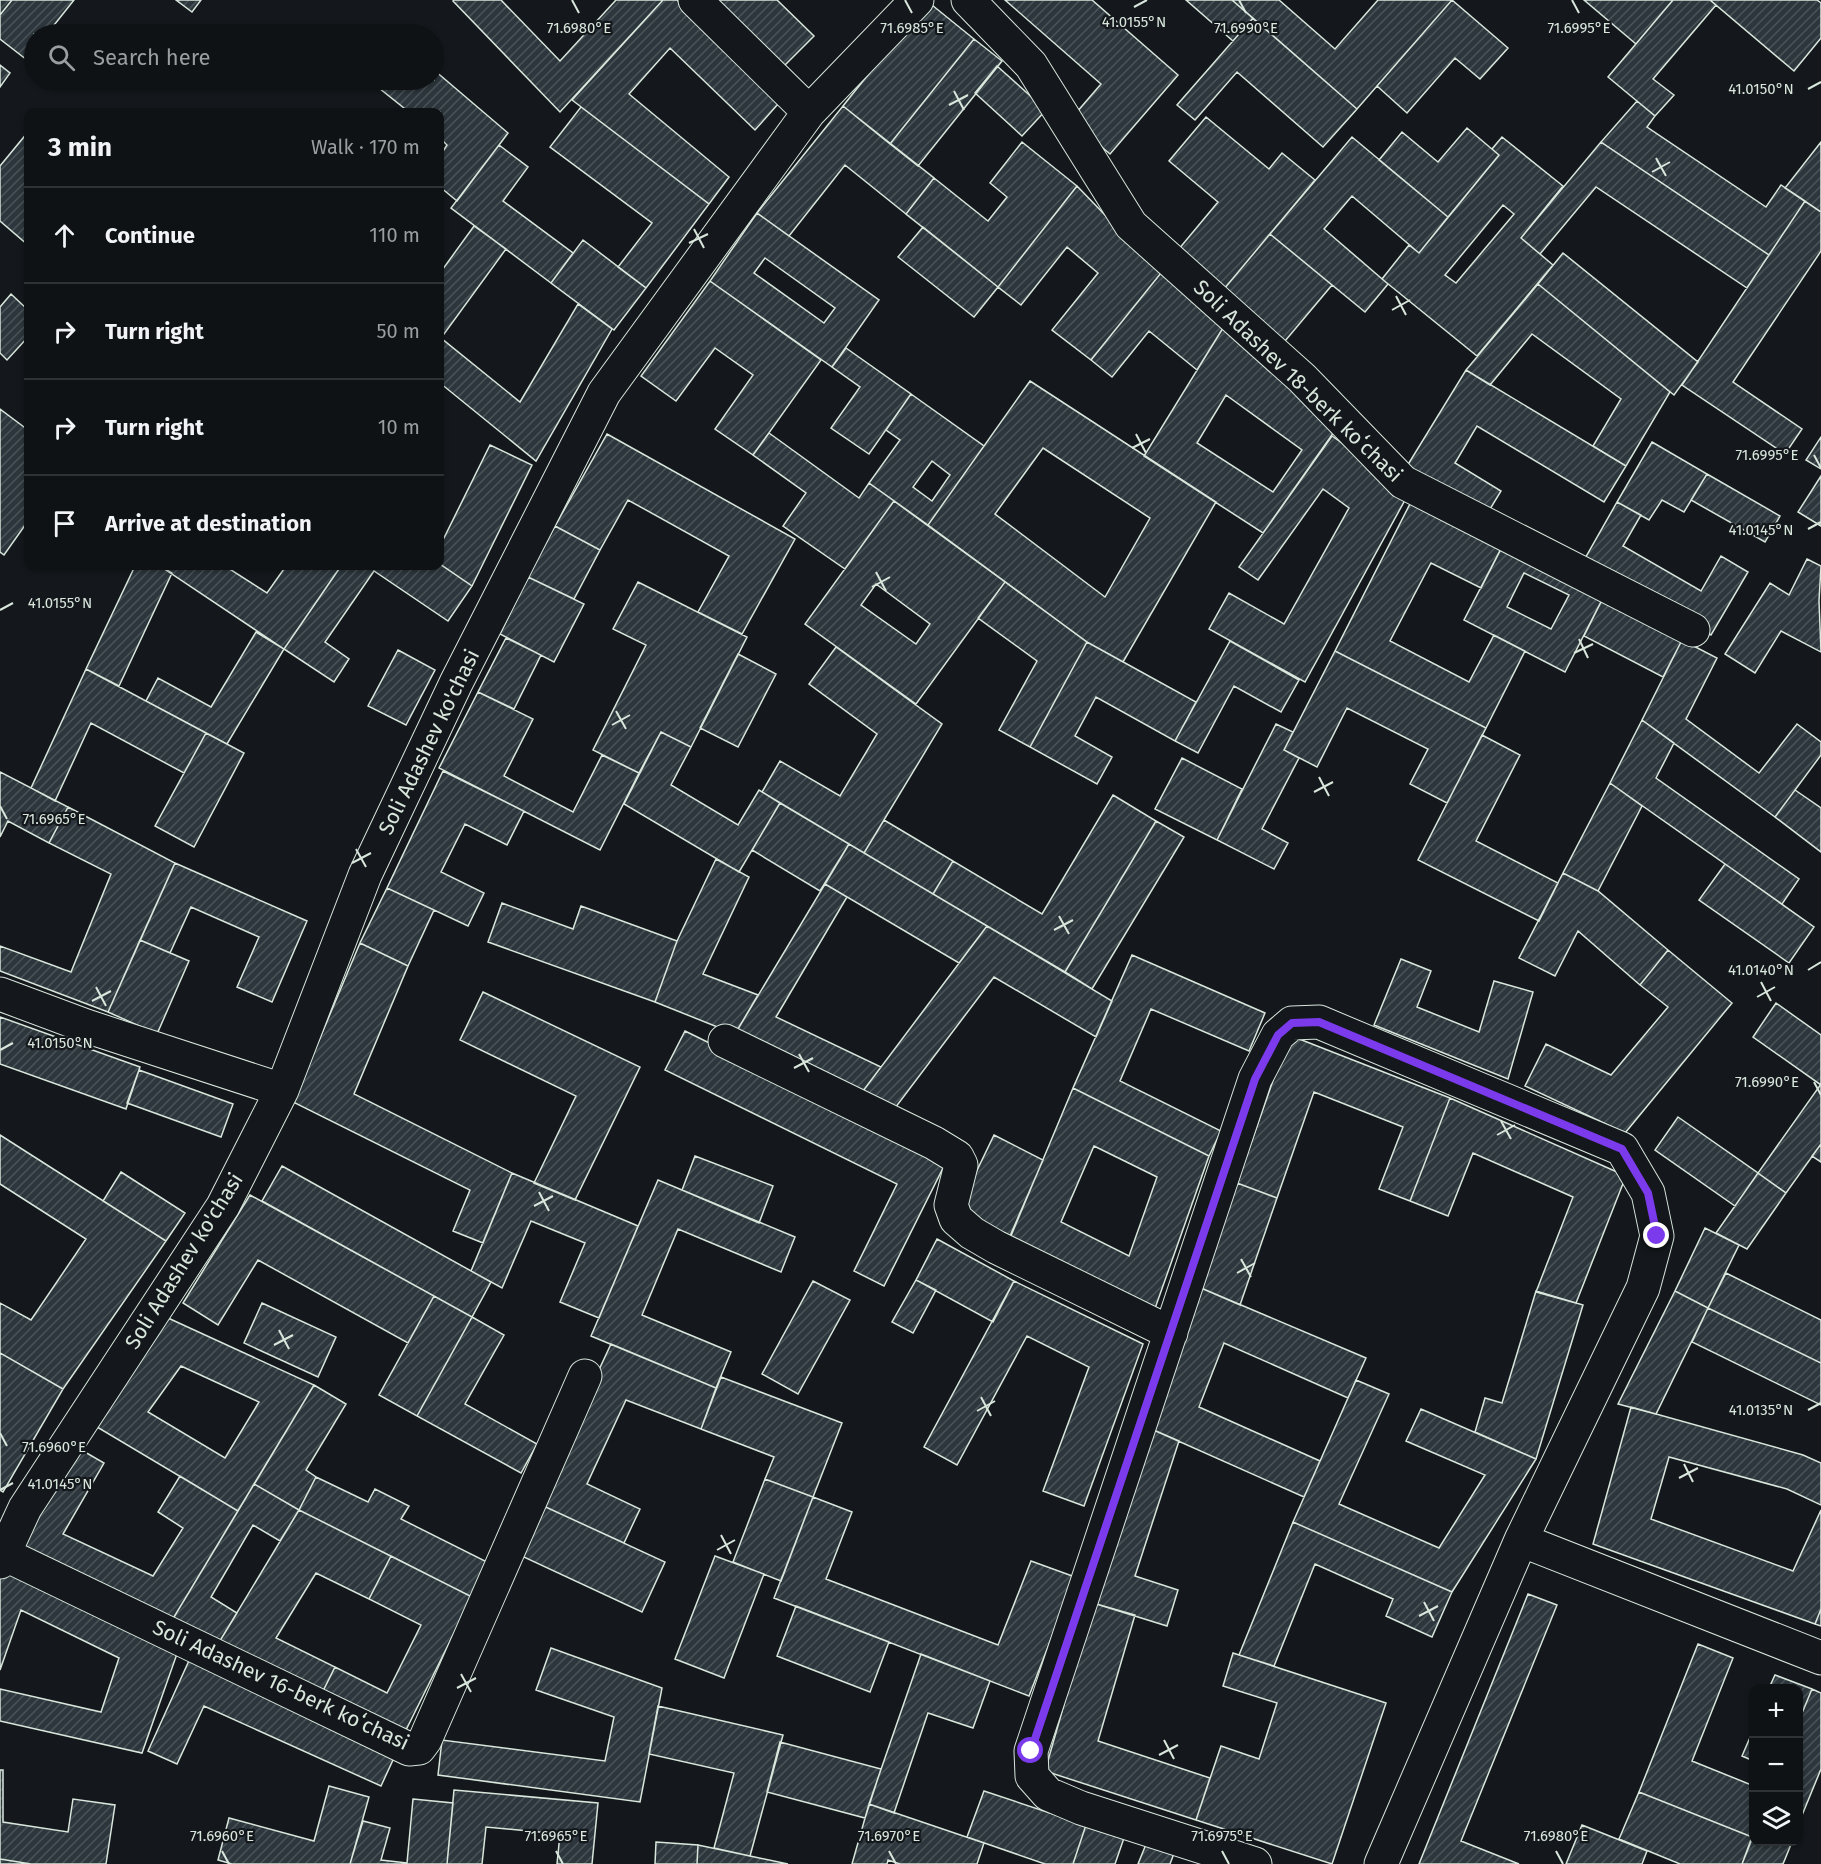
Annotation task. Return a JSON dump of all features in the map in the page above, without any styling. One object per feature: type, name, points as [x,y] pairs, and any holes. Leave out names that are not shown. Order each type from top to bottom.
[{"type":"street","points":[[695,0],[809,112]]},
{"type":"street","name":"Soli Adashev ko'chasi","points":[[2,1558],[25,1508],[224,1206],[282,1090],[365,874],[456,683],[604,393],[809,112],[917,0]]},
{"type":"street","name":"Soli Adashev 18-berk koʻchasi","points":[[968,0],[1031,65],[1131,225],[1302,378],[1403,482],[1693,630]]},
{"type":"street","points":[[0,994],[87,1026],[282,1090]]},
{"type":"street","points":[[1255,1864],[1081,1808],[1048,1794],[1032,1776],[1031,1751],[1255,1079],[1278,1035],[1292,1023],[1319,1022],[1622,1149],[1648,1193],[1657,1236],[1643,1288],[1521,1540],[1382,1864]]},
{"type":"street","points":[[725,1041],[934,1143],[957,1157],[961,1166],[951,1205],[956,1219],[972,1233],[1171,1333]]},
{"type":"street","name":"Soli Adashev 16-berk koʻchasi","points":[[2,1558],[409,1749],[419,1748],[425,1740],[585,1376]]},
{"type":"street","points":[[1521,1540],[1821,1658]]},
{"type":"building","points":[[0,0],[12,0],[0,15]]},
{"type":"building","points":[[12,0],[74,0],[55,24],[24,24],[24,58],[0,39],[0,15]]},
{"type":"building","points":[[176,0],[201,0],[192,12]]},
{"type":"building","points":[[454,0],[501,0],[560,61],[616,0],[663,0],[560,112]]},
{"type":"building","points":[[663,0],[677,0],[778,104],[755,130],[670,48],[629,94],[729,177],[709,204],[572,100]]},
{"type":"building","points":[[711,0],[777,0],[814,36],[781,69]]},
{"type":"building","points":[[1005,0],[1092,0],[1178,75],[1110,154],[1070,120],[1101,84]]},
{"type":"building","points":[[1186,0],[1232,0],[1253,18],[1233,41]]},
{"type":"building","points":[[1232,0],[1279,0],[1335,49],[1378,0],[1452,0],[1357,109]]},
{"type":"building","points":[[1452,0],[1508,48],[1480,79],[1455,58],[1407,113],[1377,86]]},
{"type":"building","points":[[1584,0],[1673,0],[1636,44]]},
{"type":"building","points":[[1673,0],[1710,0],[1716,5],[1653,79],[1674,95],[1655,116],[1608,77]]},
{"type":"building","points":[[1710,0],[1817,0],[1821,3],[1821,38],[1794,71]]},
{"type":"building","points":[[927,1],[974,39],[890,144],[843,106]]},
{"type":"building","points":[[1253,18],[1357,109],[1323,147],[1237,72],[1195,120],[1177,105]]},
{"type":"building","points":[[974,39],[1002,61],[918,166],[890,144]]},
{"type":"building","points":[[0,65],[10,73],[0,87]]},
{"type":"building","points":[[997,66],[1046,110],[1022,136],[975,93]]},
{"type":"building","points":[[444,79],[508,133],[457,201],[444,190],[444,150],[447,145],[444,142],[444,108],[404,108],[382,90],[444,90]]},
{"type":"building","points":[[1637,101],[1655,116],[1647,127],[1766,207],[1781,185],[1805,201],[1769,255],[1601,142]]},
{"type":"building","points":[[843,106],[934,178],[906,214],[845,165],[789,236],[757,213]]},
{"type":"building","points":[[581,107],[709,204],[646,288],[618,267],[652,223],[550,147]]},
{"type":"building","points":[[1206,117],[1269,169],[1282,153],[1315,180],[1219,295],[1173,256],[1218,202],[1169,161]]},
{"type":"building","points":[[1467,128],[1499,155],[1448,217],[1379,160],[1402,132],[1438,162]]},
{"type":"building","points":[[24,137],[24,242],[0,221],[0,166]]},
{"type":"building","points":[[1352,137],[1448,217],[1419,253],[1352,196],[1324,229],[1388,284],[1365,312],[1270,234]]},
{"type":"building","points":[[1502,137],[1563,186],[1521,238],[1553,265],[1477,356],[1382,279],[1409,245],[1419,253],[1499,155],[1492,149]],"holes":[[[1503,205],[1514,214],[1456,283],[1445,275]]]},
{"type":"building","points":[[1022,142],[1077,186],[998,287],[906,214],[934,178],[988,221],[1007,197],[990,183]]},
{"type":"building","points":[[1601,142],[1769,255],[1747,288],[1596,187],[1540,254],[1521,238]]},
{"type":"building","points":[[1821,142],[1821,212],[1785,188]]},
{"type":"building","points":[[499,145],[528,167],[503,201],[573,253],[551,283],[451,208]]},
{"type":"building","points":[[1077,186],[1161,273],[1091,360],[1052,330],[1098,273],[1067,247],[1021,305],[998,287]]},
{"type":"building","points":[[1805,201],[1821,212],[1821,251],[1733,382],[1802,429],[1785,454],[1682,385]]},
{"type":"building","points":[[757,213],[879,300],[832,367],[710,281]],"holes":[[[765,258],[835,308],[824,323],[754,273]]]},
{"type":"building","points":[[474,226],[506,249],[444,334],[444,267]]},
{"type":"building","points":[[923,227],[998,287],[974,317],[898,257]]},
{"type":"building","points":[[1270,234],[1332,285],[1280,347],[1219,295]]},
{"type":"building","points":[[583,240],[646,288],[614,330],[551,283]]},
{"type":"building","points":[[1563,253],[1698,362],[1674,395],[1538,284]]},
{"type":"building","points":[[1161,273],[1223,328],[1197,370],[1149,331],[1112,377],[1091,360]]},
{"type":"building","points":[[710,281],[821,360],[753,455],[715,429],[753,375],[715,348],[676,401],[641,376]]},
{"type":"building","points":[[1538,284],[1670,392],[1626,466],[1593,446],[1621,399],[1532,334],[1490,385],[1466,370]]},
{"type":"building","points":[[11,294],[24,306],[24,341],[7,360],[0,353],[0,307]]},
{"type":"building","points":[[578,304],[612,329],[536,461],[444,386],[444,340],[520,402]]},
{"type":"building","points":[[1223,328],[1341,422],[1263,533],[1144,456]],"holes":[[[1226,395],[1302,450],[1273,492],[1197,443]]]},
{"type":"building","points":[[846,348],[911,394],[869,454],[831,428],[860,387],[832,367]]},
{"type":"building","points":[[1466,370],[1626,466],[1604,502],[1477,426],[1455,463],[1501,491],[1484,519],[1404,471]]},
{"type":"building","points":[[1030,381],[1216,502],[1123,662],[1087,642],[928,525]],"holes":[[[1043,448],[1150,518],[1105,597],[995,514]]]},
{"type":"building","points":[[911,394],[984,446],[928,525],[869,483],[900,440],[886,430]],"holes":[[[932,461],[950,475],[932,501],[913,487]]]},
{"type":"building","points":[[0,409],[24,427],[24,527],[4,555],[0,552]]},
{"type":"building","points":[[769,433],[859,498],[869,483],[894,501],[845,569],[783,526],[806,493],[753,455]]},
{"type":"building","points":[[607,434],[795,539],[742,634],[698,612],[729,556],[628,500],[600,550],[555,526]]},
{"type":"building","points":[[1332,436],[1410,491],[1305,682],[1209,629],[1229,593],[1284,624],[1349,508],[1323,489],[1258,580],[1239,567]]},
{"type":"building","points":[[1821,437],[1821,469],[1806,460]]},
{"type":"building","points":[[1652,442],[1707,474],[1684,512],[1662,500],[1649,520],[1617,502]]},
{"type":"building","points":[[490,445],[532,465],[472,586],[444,567],[444,538]]},
{"type":"building","points":[[1707,474],[1780,516],[1765,542],[1691,500]]},
{"type":"building","points":[[1821,476],[1821,526],[1798,512]]},
{"type":"building","points":[[1415,494],[1506,539],[1481,588],[1431,563],[1390,641],[1469,682],[1494,635],[1525,651],[1486,728],[1335,651]]},
{"type":"building","points":[[894,501],[1005,582],[916,704],[805,624]],"holes":[[[876,584],[930,624],[916,644],[861,605]]]},
{"type":"building","points":[[1617,502],[1641,515],[1623,546],[1701,591],[1721,556],[1748,572],[1711,635],[1583,562]]},
{"type":"building","points":[[555,526],[600,550],[574,599],[528,577]]},
{"type":"building","points":[[1506,539],[1607,590],[1565,672],[1464,620]],"holes":[[[1524,573],[1569,595],[1551,629],[1507,607]]]},
{"type":"building","points":[[1807,559],[1821,566],[1819,601],[1821,652],[1781,631],[1755,673],[1725,654],[1770,583],[1789,595]]},
{"type":"building","points":[[444,567],[472,586],[448,621],[374,571],[325,642],[349,659],[334,682],[284,649],[338,570],[444,570]]},
{"type":"building","points":[[133,570],[167,570],[172,573],[119,686],[86,669]]},
{"type":"building","points":[[166,570],[231,570],[267,593],[283,570],[338,570],[284,649]]},
{"type":"building","points":[[528,577],[584,604],[554,662],[500,634]]},
{"type":"building","points":[[638,582],[747,637],[691,747],[661,732],[639,773],[593,750],[646,645],[613,629]]},
{"type":"building","points":[[1005,582],[1087,642],[1030,747],[999,730],[1037,661],[978,618]]},
{"type":"building","points":[[1602,600],[1682,640],[1663,677],[1584,636]]},
{"type":"building","points":[[256,632],[284,649],[227,744],[146,701],[158,678],[211,707]]},
{"type":"building","points":[[506,638],[541,655],[514,709],[478,692]]},
{"type":"building","points":[[1682,640],[1717,658],[1686,719],[1759,773],[1797,724],[1821,742],[1821,755],[1775,817],[1642,720]]},
{"type":"building","points":[[1230,641],[1299,680],[1281,712],[1234,686],[1198,753],[1175,741]]},
{"type":"building","points":[[1087,642],[1196,702],[1175,741],[1096,697],[1075,736],[1112,757],[1097,784],[1030,747]]},
{"type":"building","points":[[836,647],[942,724],[864,853],[762,792],[780,761],[840,796],[877,734],[809,684]]},
{"type":"building","points":[[398,650],[435,670],[406,725],[368,706]]},
{"type":"building","points":[[1335,651],[1486,728],[1447,803],[1410,784],[1428,749],[1347,708],[1317,767],[1284,750]]},
{"type":"building","points":[[738,654],[776,674],[738,747],[700,728]]},
{"type":"building","points":[[86,669],[206,733],[184,773],[91,723],[55,801],[31,788]]},
{"type":"building","points":[[478,692],[533,719],[504,776],[573,812],[602,755],[639,773],[600,850],[439,768]]},
{"type":"building","points":[[1642,720],[1674,743],[1656,778],[1799,879],[1782,904],[1610,783]]},
{"type":"building","points":[[1276,724],[1293,732],[1284,750],[1299,758],[1262,829],[1288,843],[1274,869],[1217,840]]},
{"type":"building","points":[[661,732],[691,747],[671,785],[738,825],[759,790],[780,803],[739,872],[624,804]]},
{"type":"building","points":[[206,733],[244,753],[194,847],[155,826]]},
{"type":"building","points":[[1482,735],[1520,755],[1476,841],[1558,883],[1539,921],[1418,860]]},
{"type":"building","points":[[1182,758],[1242,789],[1217,840],[1155,809]]},
{"type":"building","points":[[443,771],[524,811],[507,845],[465,824],[441,872],[484,893],[468,926],[387,888]]},
{"type":"building","points":[[0,772],[68,807],[49,843],[8,821],[0,837]]},
{"type":"building","points":[[1610,783],[1642,806],[1598,891],[1563,873]]},
{"type":"building","points":[[1795,790],[1821,808],[1821,852],[1775,817]]},
{"type":"building","points":[[1113,795],[1156,821],[1065,972],[933,894],[953,861],[1042,914]]},
{"type":"building","points":[[780,803],[849,844],[820,891],[752,850]]},
{"type":"building","points":[[68,807],[175,863],[108,1012],[0,971],[0,946],[71,972],[111,874],[49,843]]},
{"type":"building","points":[[884,820],[953,861],[933,894],[864,853]]},
{"type":"building","points":[[1156,821],[1184,837],[1092,989],[1065,972]]},
{"type":"building","points":[[849,844],[987,926],[959,963],[825,884]]},
{"type":"building","points":[[716,859],[749,877],[703,974],[758,995],[735,1034],[655,1002],[677,941]]},
{"type":"building","points":[[175,863],[307,921],[272,1002],[237,987],[259,937],[191,907],[170,953],[140,940]]},
{"type":"building","points":[[1725,864],[1814,927],[1789,963],[1699,900]]},
{"type":"building","points":[[1563,873],[1598,891],[1668,950],[1640,985],[1578,931],[1555,976],[1519,958]]},
{"type":"building","points":[[825,884],[847,897],[776,1017],[881,1067],[860,1095],[735,1034]]},
{"type":"building","points":[[387,888],[434,910],[408,966],[360,943]]},
{"type":"building","points":[[502,903],[573,929],[581,906],[677,941],[655,1002],[488,942]]},
{"type":"building","points":[[987,926],[1112,1001],[1096,1037],[994,977],[889,1116],[860,1095]]},
{"type":"building","points":[[140,940],[189,961],[157,1034],[108,1012]]},
{"type":"building","points":[[360,943],[408,966],[354,1094],[512,1173],[483,1243],[453,1231],[470,1190],[293,1102]]},
{"type":"building","points":[[1668,950],[1732,1003],[1625,1133],[1525,1086],[1546,1044],[1611,1075],[1668,1007],[1640,985]]},
{"type":"building","points":[[1132,955],[1265,1013],[1249,1051],[1151,1009],[1120,1081],[1221,1131],[1209,1156],[1073,1088]]},
{"type":"building","points":[[1401,959],[1431,971],[1417,1007],[1479,1032],[1494,981],[1533,992],[1508,1079],[1374,1025]]},
{"type":"building","points":[[483,992],[640,1067],[575,1200],[534,1183],[576,1096],[460,1040]]},
{"type":"building","points":[[1776,1003],[1821,1035],[1821,1085],[1753,1037]]},
{"type":"building","points":[[0,1017],[140,1067],[126,1109],[0,1064]]},
{"type":"building","points":[[685,1031],[947,1160],[884,1286],[854,1271],[897,1184],[665,1070]]},
{"type":"building","points":[[1289,1035],[1450,1098],[1410,1201],[1379,1189],[1403,1127],[1314,1092],[1277,1198],[1237,1183]]},
{"type":"building","points":[[139,1070],[233,1104],[221,1137],[127,1103]]},
{"type":"building","points":[[1821,1084],[1821,1144],[1786,1193],[1758,1173]]},
{"type":"building","points":[[1073,1088],[1209,1156],[1153,1314],[1008,1243]],"holes":[[[1094,1146],[1157,1177],[1129,1256],[1061,1222]]]},
{"type":"building","points":[[1450,1098],[1626,1176],[1576,1303],[1536,1292],[1573,1197],[1473,1153],[1448,1216],[1410,1201]]},
{"type":"building","points":[[1678,1117],[1758,1173],[1735,1206],[1655,1150]]},
{"type":"building","points":[[0,1135],[166,1241],[63,1389],[0,1353],[0,1303],[31,1320],[86,1239],[0,1184]]},
{"type":"building","points":[[994,1135],[1043,1160],[1010,1236],[958,1210]]},
{"type":"building","points":[[1821,1144],[1821,1162],[1812,1156]]},
{"type":"building","points":[[695,1156],[773,1186],[759,1223],[682,1190]]},
{"type":"building","points":[[282,1166],[491,1282],[472,1317],[262,1201]]},
{"type":"building","points":[[121,1172],[185,1213],[166,1241],[103,1201]]},
{"type":"building","points":[[512,1173],[638,1226],[599,1318],[560,1302],[585,1243],[531,1221],[502,1288],[471,1271]]},
{"type":"building","points":[[1758,1173],[1786,1193],[1747,1249],[1716,1233]]},
{"type":"building","points":[[658,1180],[795,1237],[781,1272],[678,1229],[642,1315],[731,1352],[716,1388],[591,1336]]},
{"type":"building","points":[[1237,1183],[1277,1198],[1240,1305],[1201,1288]]},
{"type":"building","points":[[250,1195],[434,1296],[408,1343],[258,1260],[218,1325],[183,1303]]},
{"type":"building","points":[[1705,1228],[1739,1245],[1708,1308],[1675,1291]]},
{"type":"building","points":[[937,1239],[1014,1281],[993,1322],[916,1280]]},
{"type":"building","points":[[1726,1273],[1821,1320],[1821,1363],[1708,1308]]},
{"type":"building","points":[[916,1280],[936,1290],[913,1333],[892,1322]]},
{"type":"building","points":[[813,1281],[850,1300],[798,1394],[762,1374]]},
{"type":"building","points":[[1014,1281],[1143,1344],[1084,1506],[1043,1491],[1089,1367],[1027,1336],[957,1465],[924,1447]]},
{"type":"building","points":[[1201,1288],[1366,1358],[1348,1398],[1224,1343],[1199,1407],[1320,1461],[1304,1497],[1149,1428]]},
{"type":"building","points":[[1536,1291],[1583,1305],[1536,1459],[1475,1432],[1485,1398],[1502,1403]]},
{"type":"building","points":[[1675,1291],[1708,1308],[1656,1414],[1618,1404]]},
{"type":"building","points":[[434,1296],[472,1317],[417,1416],[379,1395]]},
{"type":"building","points":[[262,1303],[336,1337],[318,1377],[244,1343]]},
{"type":"building","points":[[1708,1308],[1821,1363],[1821,1405],[1692,1342]]},
{"type":"building","points":[[472,1317],[504,1335],[465,1404],[537,1444],[521,1473],[417,1416]]},
{"type":"building","points":[[168,1318],[314,1385],[238,1511],[92,1424]],"holes":[[[181,1366],[259,1402],[225,1458],[148,1412]]]},
{"type":"building","points":[[611,1344],[716,1388],[701,1429],[626,1400],[587,1484],[640,1509],[624,1543],[537,1503]]},
{"type":"building","points":[[0,1353],[63,1389],[3,1492],[0,1490]]},
{"type":"building","points":[[721,1377],[842,1423],[813,1497],[765,1479],[774,1457],[701,1429]]},
{"type":"building","points":[[1356,1380],[1389,1394],[1339,1504],[1439,1548],[1485,1475],[1406,1441],[1421,1409],[1536,1459],[1452,1592],[1293,1522]]},
{"type":"building","points":[[314,1385],[346,1404],[306,1470],[316,1477],[299,1510],[254,1484]]},
{"type":"building","points":[[1631,1407],[1803,1455],[1821,1463],[1821,1505],[1787,1489],[1669,1457],[1651,1519],[1793,1571],[1821,1510],[1821,1609],[1815,1624],[1593,1544]]},
{"type":"building","points":[[1149,1428],[1179,1441],[1135,1576],[1178,1590],[1167,1626],[1093,1603]]},
{"type":"building","points":[[78,1448],[104,1463],[63,1534],[153,1576],[183,1528],[158,1512],[180,1476],[238,1511],[171,1622],[19,1552]]},
{"type":"building","points":[[316,1477],[368,1502],[375,1489],[409,1506],[401,1519],[489,1563],[472,1597],[299,1510]]},
{"type":"building","points":[[765,1479],[813,1497],[781,1581],[733,1562]]},
{"type":"building","points":[[254,1484],[299,1510],[280,1541],[253,1525],[211,1597],[237,1613],[215,1649],[171,1622]]},
{"type":"building","points":[[813,1497],[852,1512],[826,1579],[998,1645],[1031,1561],[1075,1577],[1029,1696],[774,1598]]},
{"type":"building","points":[[537,1503],[665,1562],[642,1612],[513,1552]]},
{"type":"building","points":[[299,1510],[391,1556],[369,1599],[316,1573],[276,1638],[335,1667],[318,1701],[215,1649]]},
{"type":"building","points":[[1293,1522],[1452,1592],[1432,1637],[1386,1616],[1393,1599],[1315,1564],[1274,1666],[1239,1655]]},
{"type":"building","points":[[391,1556],[472,1597],[400,1742],[318,1701],[335,1667],[387,1693],[421,1625],[369,1599]]},
{"type":"building","points":[[715,1556],[764,1574],[724,1678],[675,1659]]},
{"type":"building","points":[[3,1566],[178,1651],[142,1753],[0,1721],[0,1689],[101,1712],[119,1658],[21,1610],[0,1670],[0,1575]]},
{"type":"building","points":[[1528,1594],[1557,1605],[1461,1841],[1519,1864],[1419,1864]]},
{"type":"building","points":[[1093,1603],[1135,1615],[1098,1741],[1210,1778],[1196,1820],[1045,1771]]},
{"type":"building","points":[[796,1606],[889,1642],[870,1692],[777,1656]]},
{"type":"building","points":[[1821,1609],[1821,1626],[1815,1624]]},
{"type":"building","points":[[1698,1644],[1733,1658],[1692,1761],[1749,1784],[1749,1836],[1639,1792]]},
{"type":"building","points":[[551,1648],[662,1688],[640,1802],[438,1775],[442,1740],[605,1761],[614,1717],[536,1690]]},
{"type":"building","points":[[1233,1653],[1386,1703],[1332,1864],[1196,1820],[1221,1746],[1259,1759],[1277,1703],[1223,1686]]},
{"type":"building","points":[[192,1654],[398,1749],[381,1786],[204,1706],[177,1764],[148,1751]]},
{"type":"building","points":[[921,1654],[990,1681],[973,1728],[928,1713],[894,1813],[869,1804]]},
{"type":"building","points":[[1775,1675],[1799,1684],[1771,1684]]},
{"type":"building","points":[[1803,1686],[1812,1689],[1803,1711]]},
{"type":"building","points":[[1812,1689],[1821,1693],[1821,1769],[1803,1813],[1803,1738],[1803,1711]]},
{"type":"building","points":[[658,1706],[783,1735],[750,1856],[714,1848],[734,1773],[649,1754]]},
{"type":"building","points":[[1749,1740],[1749,1759],[1742,1756]]},
{"type":"building","points":[[780,1742],[881,1769],[865,1818],[767,1792]]},
{"type":"building","points":[[0,1770],[3,1770],[3,1822],[68,1832],[73,1799],[115,1805],[106,1864],[31,1864],[0,1859]]},
{"type":"building","points":[[329,1786],[369,1797],[350,1864],[232,1864],[218,1860],[229,1818],[314,1841]]},
{"type":"building","points":[[454,1790],[598,1803],[592,1864],[557,1864],[560,1834],[486,1827],[482,1864],[447,1864]]},
{"type":"building","points":[[984,1791],[1086,1825],[1073,1864],[1045,1864],[967,1837]]},
{"type":"building","points":[[1639,1792],[1749,1836],[1749,1845],[1742,1864],[1680,1864],[1619,1839]]},
{"type":"building","points":[[413,1799],[453,1803],[447,1864],[350,1864],[363,1821],[390,1828],[381,1860],[407,1863]]},
{"type":"building","points":[[869,1804],[984,1843],[977,1864],[900,1864],[888,1860],[887,1864],[852,1864]]},
{"type":"building","points":[[1086,1825],[1124,1838],[1115,1864],[1073,1864]]},
{"type":"building","points":[[1582,1825],[1647,1851],[1642,1864],[1566,1864]]},
{"type":"building","points":[[1149,1837],[1176,1848],[1170,1864],[1138,1864]]},
{"type":"building","points":[[656,1842],[698,1845],[697,1864],[655,1864]]},
{"type":"building","points":[[698,1845],[750,1856],[788,1864],[697,1864]]},
{"type":"building","points":[[1749,1846],[1790,1846],[1783,1864],[1742,1864]]},
{"type":"building","points":[[0,1859],[31,1864],[0,1864]]},
{"type":"route","points":[[1031,1751],[1255,1079],[1278,1035],[1292,1023],[1319,1022],[1622,1149],[1648,1193],[1657,1236]]}]
